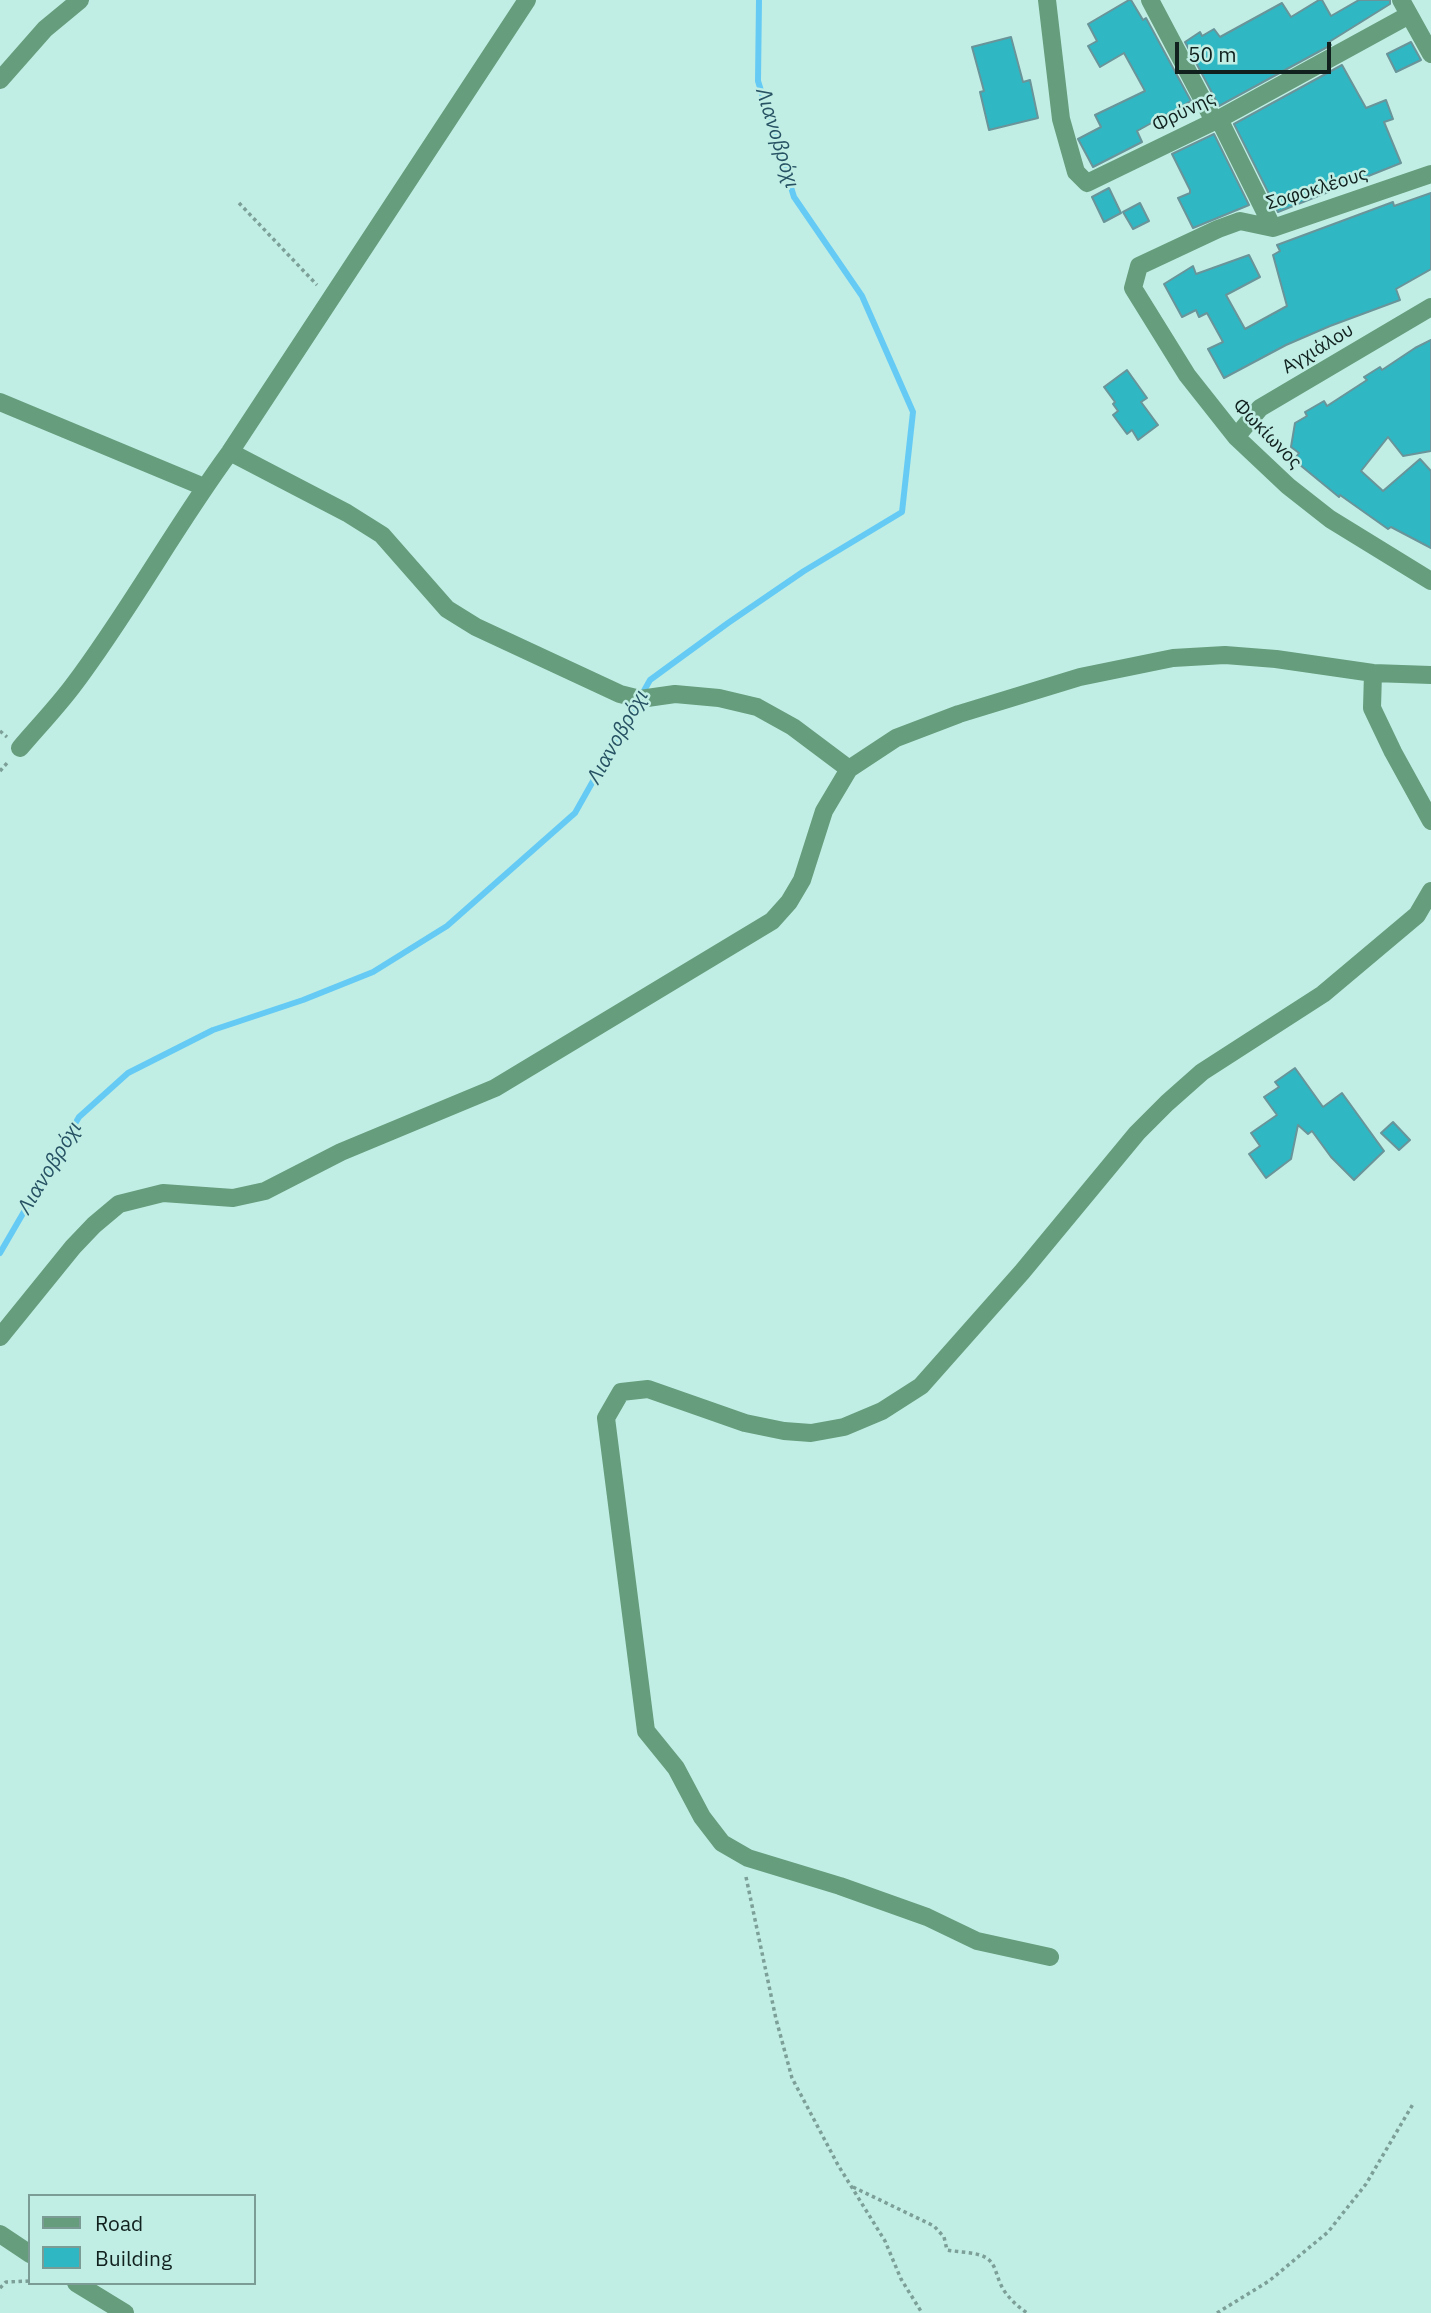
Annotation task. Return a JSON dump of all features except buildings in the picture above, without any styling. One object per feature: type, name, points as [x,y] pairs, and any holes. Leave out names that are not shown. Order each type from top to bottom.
[{"type":"street","points":[[0,80],[45,29],[80,0]]},
{"type":"street","points":[[20,748],[72,687],[118,621],[527,0]]},
{"type":"street","name":"Φρύνης","points":[[1048,0],[1061,119],[1076,172],[1087,183],[1217,120],[1405,7]]},
{"type":"street","points":[[1150,0],[1273,228]]},
{"type":"street","points":[[1405,7],[1431,54]]},
{"type":"street","name":"Σοφοκλέους","points":[[1139,265],[1240,221],[1273,228],[1431,174]]},
{"type":"street","name":"Φωκίωνος","points":[[1139,265],[1133,288],[1187,374],[1236,437],[1288,486],[1330,519],[1431,581]]},
{"type":"street","name":"Αγχιάλου","points":[[1236,437],[1260,408],[1431,307]]},
{"type":"street","points":[[0,402],[204,487]]},
{"type":"street","points":[[230,452],[348,513],[382,535],[447,609],[476,626],[620,694],[640,699],[675,694],[719,698],[757,707],[793,727],[849,769]]},
{"type":"street","points":[[0,1337],[73,1247],[94,1224],[119,1204],[163,1193],[233,1198],[265,1191],[341,1152],[495,1088],[772,921],[789,902],[802,880],[824,811],[849,769],[896,738],[959,714],[1080,677],[1173,659],[1225,655],[1276,659],[1373,673],[1431,675]]},
{"type":"street","points":[[1373,673],[1372,708],[1431,821]]},
{"type":"street","points":[[1050,1957],[977,1941],[927,1917],[840,1886],[748,1858],[722,1843],[702,1817],[676,1768],[646,1731],[606,1418],[621,1392],[648,1389],[745,1423],[811,1433],[845,1427],[892,1405],[921,1386],[1022,1272],[1137,1133],[1167,1102],[1202,1072],[1323,994],[1417,915],[1431,891]]},
{"type":"street","points":[[0,2234],[28,2252]]},
{"type":"street","points":[[79,2285],[125,2313]]},
{"type":"path","points":[[239,203],[331,300]]},
{"type":"path","points":[[738,1852],[749,1884],[776,2019],[792,2078],[851,2186],[885,2241],[901,2279],[922,2313]]},
{"type":"path","points":[[1217,2313],[1269,2281],[1328,2232],[1366,2184],[1413,2104]]},
{"type":"path","points":[[851,2186],[934,2226],[944,2237],[947,2250],[981,2255],[992,2262],[999,2274],[1000,2284],[1017,2306],[1027,2313]]},
{"type":"path","points":[[0,2288],[6,2282],[28,2281]]},
{"type":"waterway","name":"Λιανοβρόχι","points":[[0,1253],[79,1117],[128,1073],[213,1030],[303,1000],[373,972],[447,926],[575,813],[650,680],[804,571],[902,512],[913,412],[862,296],[794,197],[758,81],[759,0]]}]
